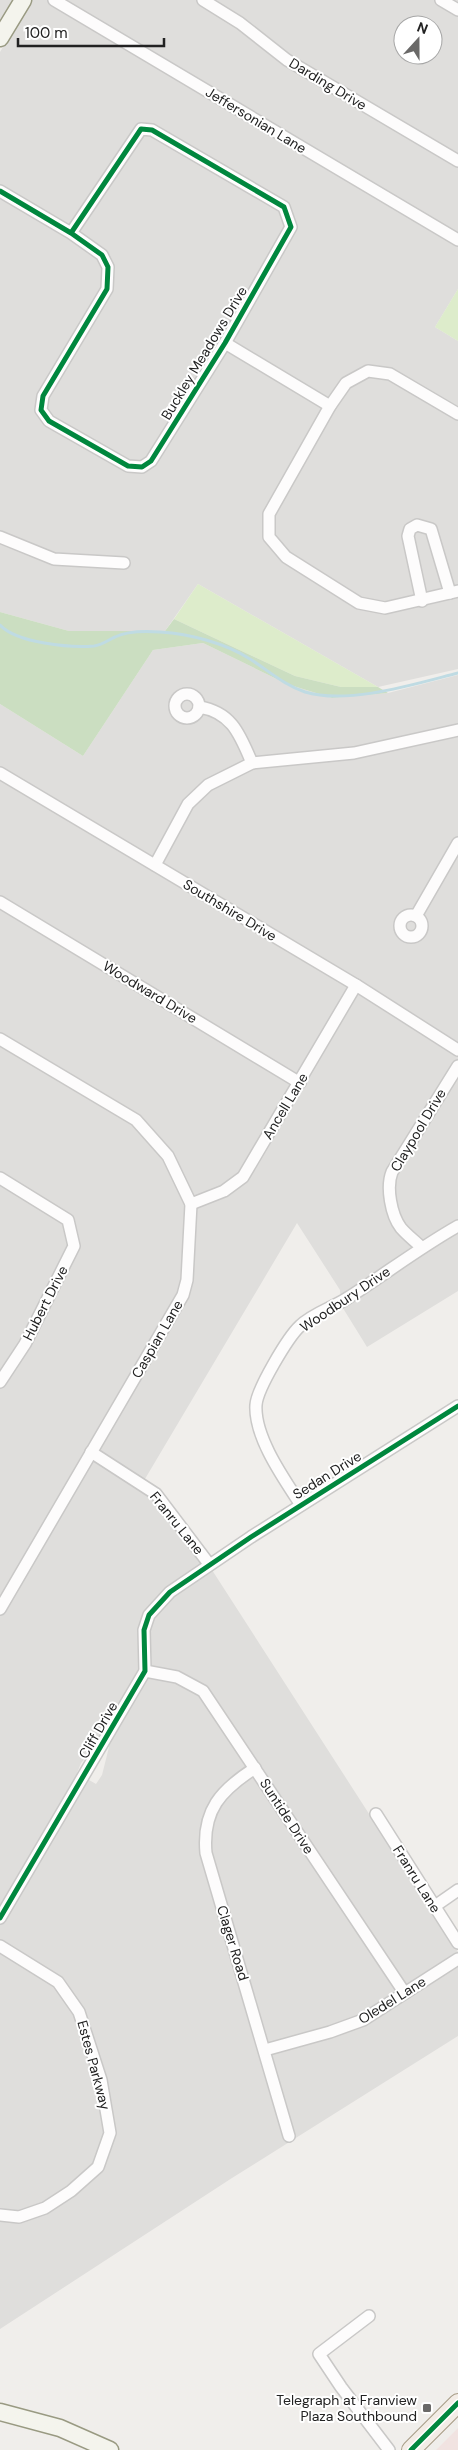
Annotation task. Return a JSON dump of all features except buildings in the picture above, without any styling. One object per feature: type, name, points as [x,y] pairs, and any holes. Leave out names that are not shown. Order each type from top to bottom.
[{"type":"main road","points":[[411,2450],[458,2403]]},
{"type":"street","points":[[0,38],[22,0]]},
{"type":"street","name":"Jeffersonian Lane","points":[[54,0],[458,240]]},
{"type":"street","name":"Darding Drive","points":[[203,0],[240,23],[287,60],[458,161]]},
{"type":"street","points":[[440,0],[458,10]]},
{"type":"street","name":"Buckley Meadows Drive","points":[[0,191],[71,232],[102,255],[108,267],[107,289],[43,396],[41,410],[49,421],[128,466],[142,466],[151,461],[225,343],[291,227],[284,207],[152,130],[141,129],[71,232]]},
{"type":"street","name":"Buckley Meadows Drive","points":[[225,343],[330,406]]},
{"type":"street","points":[[422,601],[408,536],[410,530],[417,525],[431,529],[454,592],[422,601],[385,608],[359,602],[286,557],[268,537],[268,514],[330,406],[346,383],[368,371],[390,374],[458,414]]},
{"type":"street","points":[[0,537],[54,560],[124,563]]},
{"type":"street","points":[[199,707],[212,709],[223,715],[240,736],[252,763]]},
{"type":"street","points":[[154,865],[188,804],[208,785],[252,763],[354,753],[458,730]]},
{"type":"street","name":"Southshire Drive","points":[[0,773],[356,985],[458,1050]]},
{"type":"street","points":[[416,916],[458,844]]},
{"type":"street","name":"Woodward Drive","points":[[0,902],[300,1083]]},
{"type":"street","name":"Ancell Lane","points":[[191,1204],[224,1192],[243,1177],[356,985]]},
{"type":"street","name":"Caspian Lane","points":[[0,1039],[136,1120],[168,1156],[191,1204],[187,1280],[183,1295],[0,1610]]},
{"type":"street","name":"Claypool Drive","points":[[421,1247],[400,1227],[388,1191],[388,1181],[458,1066]]},
{"type":"street","name":"Hubert Drive","points":[[0,1178],[68,1220],[74,1246],[24,1344],[0,1382]]},
{"type":"street","name":"Woodbury Drive","points":[[301,1505],[267,1451],[256,1407],[262,1385],[300,1326],[347,1298],[421,1247],[458,1226]]},
{"type":"street","name":"Sedan Drive","points":[[210,1564],[458,1406]]},
{"type":"street","name":"Franru Lane","points":[[91,1452],[156,1494],[210,1564]]},
{"type":"street","points":[[145,1671],[144,1630],[149,1616],[170,1592],[210,1564]]},
{"type":"street","name":"Suntide Drive","points":[[145,1671],[177,1677],[203,1691],[404,1992]]},
{"type":"street","name":"Cliff Drive","points":[[0,1918],[145,1671]]},
{"type":"street","name":"Clager Road","points":[[255,1768],[231,1784],[215,1802],[204,1835],[206,1853],[265,2050],[288,2136]]},
{"type":"street","name":"Franru Lane","points":[[376,1814],[458,1943]]},
{"type":"street","points":[[435,1906],[458,1890]]},
{"type":"street","name":"Estes Parkway","points":[[0,1946],[58,1982],[79,2012],[101,2080],[110,2133],[98,2167],[71,2191],[45,2208],[19,2217],[0,2215]]},
{"type":"street","name":"Oledel Lane","points":[[265,2050],[330,2032],[363,2020],[458,1959]]},
{"type":"street","points":[[368,2316],[319,2354],[341,2387],[390,2450]]},
{"type":"street","points":[[0,2412],[60,2428],[110,2450]]},
{"type":"shaded area","points":[[0,0],[15,0],[0,26]]},
{"type":"shaded area","points":[[31,0],[49,0],[458,244],[458,289],[435,327],[458,341],[458,669],[378,687],[198,584],[165,631],[69,631],[0,612],[0,52]]},
{"type":"shaded area","points":[[64,0],[458,0],[458,236]]},
{"type":"shaded area","points":[[203,643],[287,684],[332,698],[388,693],[458,675],[458,1291],[367,1347],[341,1305],[340,1290],[297,1223],[139,1489],[153,1499],[212,1570],[458,1952],[458,2036],[232,2178],[0,2329],[0,704],[83,756],[153,650]],"holes":[[[102,1736],[109,1747],[102,1775],[96,1784],[77,1773],[81,1763],[95,1748]]]},
{"type":"shaded area","points":[[458,2428],[458,2450],[436,2450]]},
{"type":"green space","points":[[458,289],[458,341],[435,327]]},
{"type":"green space","points":[[198,584],[378,687],[341,687],[295,676],[174,619]]},
{"type":"green space","points":[[0,612],[69,631],[165,631],[174,619],[295,676],[341,687],[378,687],[388,693],[332,698],[287,684],[203,643],[153,650],[83,756],[0,704]]},
{"type":"waterway","points":[[0,625],[18,636],[31,640],[72,646],[102,644],[120,635],[137,632],[160,632],[195,637],[240,653],[283,682],[297,689],[322,695],[361,695],[458,673]]},
{"type":"cycle path","points":[[0,191],[71,233],[102,255],[108,267],[107,289],[43,396],[41,410],[49,421],[128,466],[142,467],[151,461],[225,343],[291,227],[284,207],[152,130],[141,129],[71,233]]},
{"type":"cycle path","points":[[0,1918],[145,1671],[144,1630],[149,1615],[170,1592],[251,1537],[458,1406]]},
{"type":"cycle path","points":[[411,2450],[458,2403]]},
{"type":"place","name":"Telegraph at Franview Plaza Southbound","points":[[427,2408]]}]
